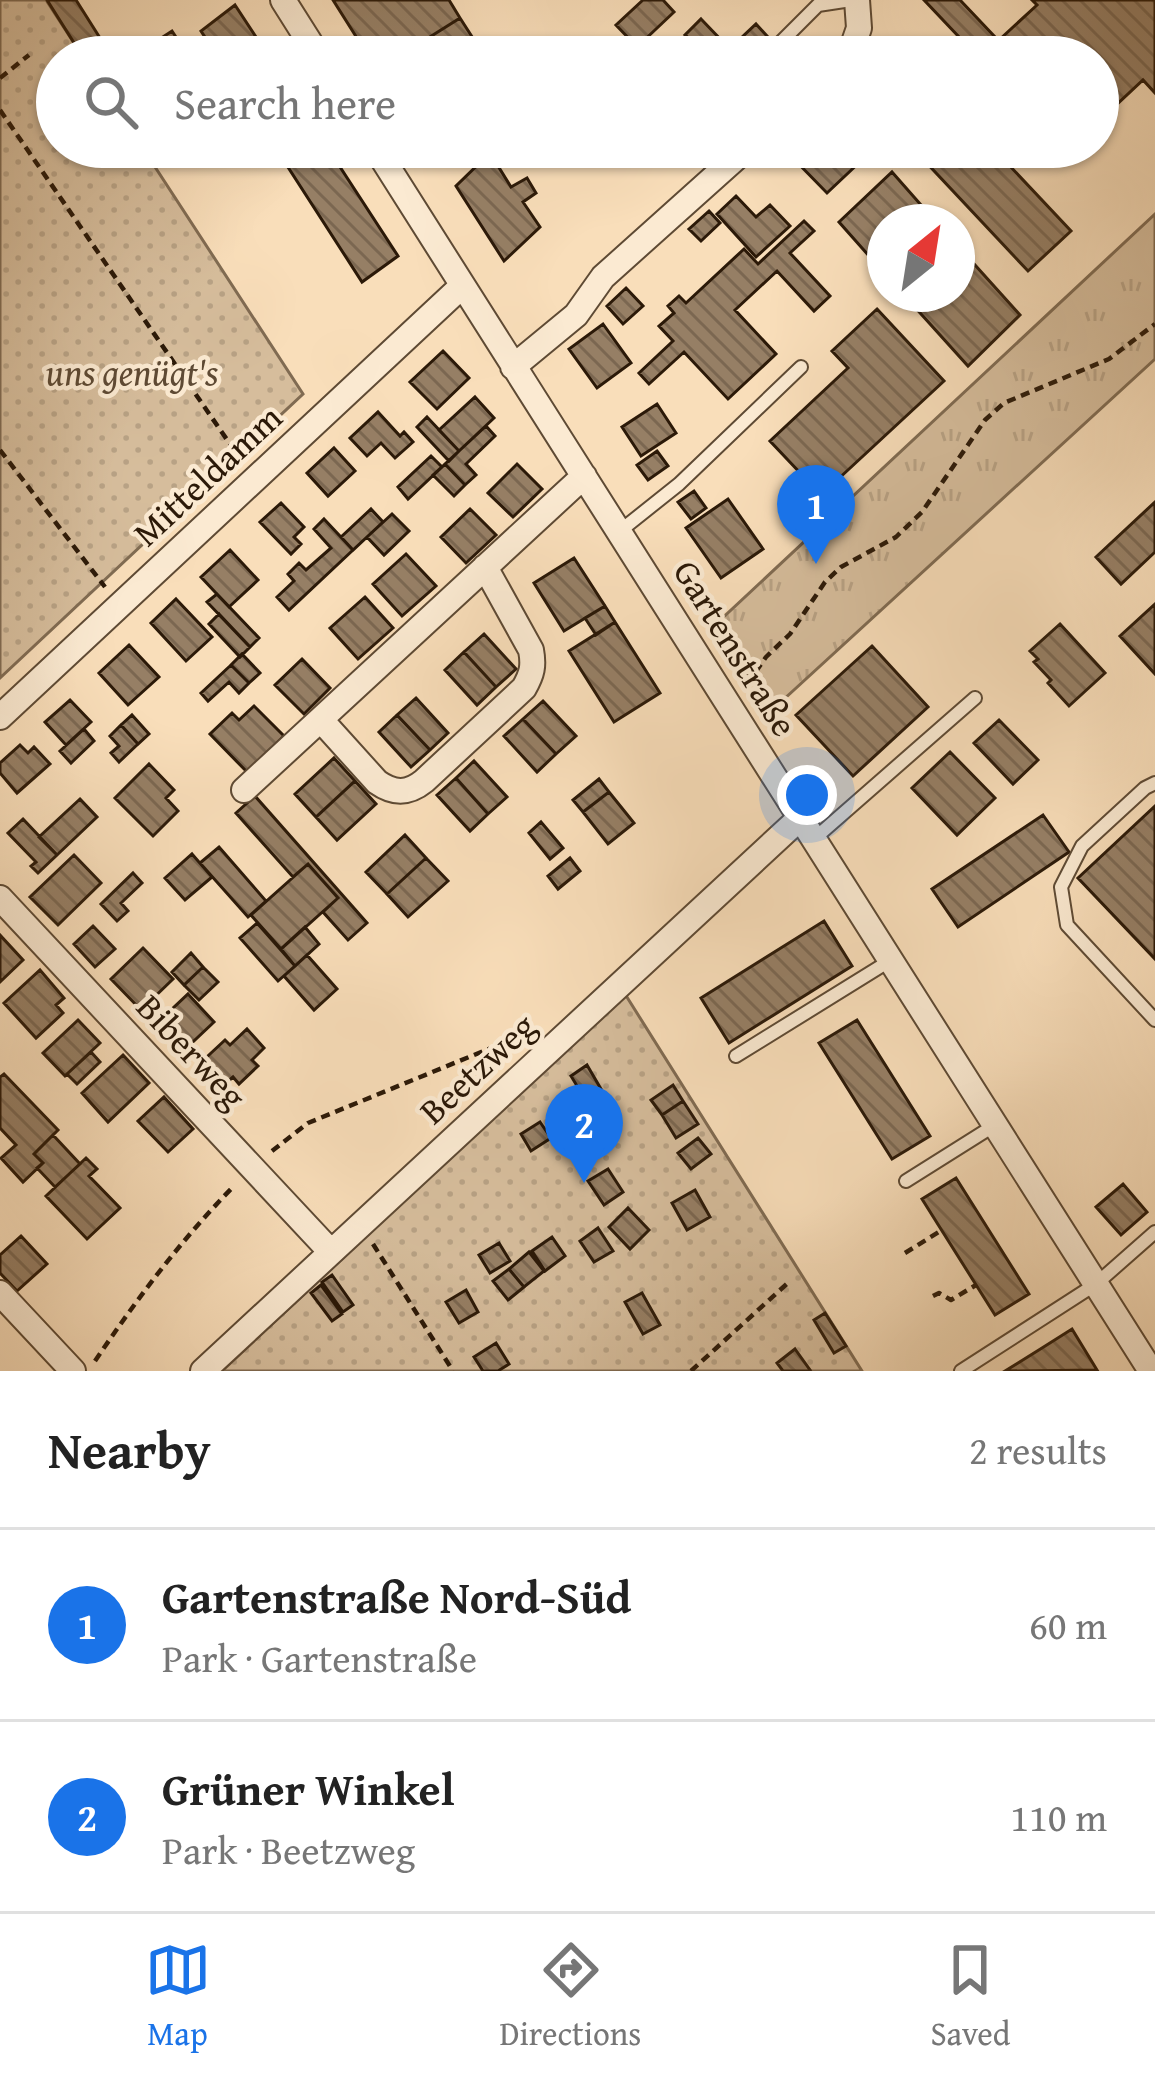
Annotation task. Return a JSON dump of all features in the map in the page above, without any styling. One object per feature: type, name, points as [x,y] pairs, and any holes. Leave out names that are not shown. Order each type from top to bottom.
[{"type":"street","points":[[283,0],[306,36]]},
{"type":"street","points":[[854,0],[860,28],[857,36]]},
{"type":"street","name":"Gartenstraße","points":[[388,168],[1151,1371]]},
{"type":"street","points":[[513,367],[576,315],[603,277],[725,168]]},
{"type":"street","name":"Mitteldamm","points":[[0,717],[462,286]]},
{"type":"street","points":[[244,790],[584,476]]},
{"type":"street","points":[[321,720],[377,782],[400,792],[414,789],[491,719],[524,688],[533,662],[531,650],[484,567]]},
{"type":"street","name":"Beetzweg","points":[[203,1371],[807,828]]},
{"type":"street","name":"Biberweg","points":[[0,898],[331,1252]]},
{"type":"street","points":[[0,1293],[74,1371]]},
{"type":"lane","points":[[788,36],[818,5],[854,0]]},
{"type":"lane","points":[[619,532],[680,484],[801,367]]},
{"type":"lane","points":[[807,828],[975,698]]},
{"type":"lane","points":[[1155,783],[1082,846],[1060,887],[1067,925],[1155,1020]]},
{"type":"lane","points":[[736,1056],[890,960]]},
{"type":"lane","points":[[907,1181],[996,1124]]},
{"type":"lane","points":[[961,1371],[1096,1284],[1155,1232]]},
{"type":"path","points":[[0,78],[29,55]]},
{"type":"path","points":[[0,110],[36,162]]},
{"type":"path","points":[[40,168],[254,480]]},
{"type":"path","points":[[731,707],[825,582],[841,567],[896,537],[922,512],[985,420],[1004,403],[1109,359],[1155,324]]},
{"type":"path","points":[[0,450],[119,606]]},
{"type":"path","points":[[361,1225],[453,1371]]},
{"type":"path","points":[[905,1253],[942,1230]]},
{"type":"path","points":[[691,1371],[790,1281]]},
{"type":"path","points":[[933,1296],[938,1293],[951,1300],[976,1285]]},
{"type":"green space","name":"uns genügt's","points":[[0,0],[46,0],[69,36],[36,36],[36,168],[156,168],[303,394],[0,678]]},
{"type":"green space","points":[[1155,214],[1155,359],[771,711],[715,625]]},
{"type":"green space","points":[[625,994],[862,1371],[222,1371]]},
{"type":"building","points":[[47,0],[76,0],[99,36],[70,36]]},
{"type":"building","points":[[333,0],[449,0],[460,18],[431,36],[356,36]]},
{"type":"building","points":[[643,0],[663,0],[674,12],[649,36],[626,36],[616,25]]},
{"type":"building","points":[[924,0],[960,0],[994,36],[958,36]]},
{"type":"building","points":[[1032,0],[1155,0],[1155,93],[1143,80],[1119,102],[1119,36],[1003,36],[1037,5]]},
{"type":"building","points":[[235,5],[255,36],[204,36],[201,31]]},
{"type":"building","points":[[460,18],[472,36],[431,36]]},
{"type":"building","points":[[701,19],[717,36],[686,36]]},
{"type":"building","points":[[756,24],[767,36],[743,36]]},
{"type":"building","points":[[289,168],[341,168],[398,256],[362,282]]},
{"type":"building","points":[[475,168],[499,168],[511,187],[527,178],[536,193],[523,202],[540,227],[504,261],[456,186]]},
{"type":"building","points":[[803,168],[853,168],[827,193]]},
{"type":"building","points":[[931,168],[1012,168],[1071,231],[1028,271],[975,215],[975,204],[965,204]]},
{"type":"building","points":[[892,172],[920,204],[867,204],[867,254],[839,222]]},
{"type":"building","points":[[736,196],[756,217],[770,205],[790,226],[756,257],[717,214]]},
{"type":"building","points":[[709,211],[720,223],[701,241],[689,229]]},
{"type":"building","points":[[804,221],[814,231],[790,253],[830,296],[814,311],[777,271],[735,310],[776,354],[728,399],[684,352],[649,384],[639,373],[673,341],[659,326],[674,313],[668,306],[679,296],[686,303],[744,249],[758,264]]},
{"type":"building","points":[[975,265],[1020,315],[968,366],[919,312],[975,312]]},
{"type":"building","points":[[626,288],[643,306],[623,324],[607,306]]},
{"type":"building","points":[[874,312],[880,312],[944,381],[821,495],[770,441],[848,368],[832,351]]},
{"type":"building","points":[[603,324],[631,363],[597,388],[569,349]]},
{"type":"building","points":[[443,351],[469,378],[437,409],[410,382]]},
{"type":"building","points":[[475,397],[494,418],[459,451],[439,430]]},
{"type":"building","points":[[657,404],[676,433],[641,456],[622,427]]},
{"type":"building","points":[[378,412],[400,436],[404,432],[413,442],[395,458],[381,443],[367,456],[350,438]]},
{"type":"building","points":[[427,417],[459,451],[449,461],[417,427]]},
{"type":"building","points":[[486,426],[495,436],[466,464],[476,475],[465,485],[445,464]]},
{"type":"building","points":[[334,448],[355,471],[328,496],[307,473]]},
{"type":"building","points":[[657,451],[668,466],[648,480],[637,465]]},
{"type":"building","points":[[431,456],[442,467],[408,499],[398,487]]},
{"type":"building","points":[[445,464],[465,485],[454,496],[433,475]]},
{"type":"building","points":[[517,464],[542,489],[513,517],[488,493]]},
{"type":"building","points":[[694,491],[706,508],[691,519],[678,502]]},
{"type":"building","points":[[728,499],[763,549],[721,578],[686,528]]},
{"type":"building","points":[[1155,502],[1155,552],[1121,584],[1096,557]]},
{"type":"building","points":[[281,503],[304,527],[294,537],[301,544],[291,554],[260,522]]},
{"type":"building","points":[[371,509],[383,522],[353,550],[341,537]]},
{"type":"building","points":[[470,509],[496,535],[466,563],[441,537]]},
{"type":"building","points":[[392,514],[409,531],[384,555],[367,537]]},
{"type":"building","points":[[324,519],[353,550],[289,610],[277,597],[294,581],[288,574],[299,563],[306,570],[331,548],[314,529]]},
{"type":"building","points":[[230,550],[258,580],[229,607],[201,577]]},
{"type":"building","points":[[406,554],[436,586],[402,616],[373,584]]},
{"type":"building","points":[[574,558],[605,606],[564,631],[534,583]]},
{"type":"building","points":[[217,594],[259,638],[250,647],[207,602]]},
{"type":"building","points":[[365,597],[393,628],[358,659],[330,628]]},
{"type":"building","points":[[176,599],[212,637],[186,661],[151,623]]},
{"type":"building","points":[[1155,604],[1155,674],[1120,636]]},
{"type":"building","points":[[605,606],[615,622],[596,635],[585,618]]},
{"type":"building","points":[[219,614],[250,647],[240,657],[209,624]]},
{"type":"building","points":[[615,622],[660,693],[614,722],[569,651]]},
{"type":"building","points":[[1060,624],[1105,673],[1069,706],[1048,683],[1051,680],[1030,651]]},
{"type":"building","points":[[484,634],[516,669],[496,687],[464,652]]},
{"type":"building","points":[[129,645],[159,677],[128,705],[99,673]]},
{"type":"building","points":[[872,646],[928,707],[853,776],[796,715]]},
{"type":"building","points":[[464,652],[496,687],[477,705],[445,670]]},
{"type":"building","points":[[242,654],[260,673],[249,683],[231,665]]},
{"type":"building","points":[[302,659],[330,688],[304,714],[275,685]]},
{"type":"building","points":[[231,665],[249,683],[239,693],[229,682],[208,701],[201,693]]},
{"type":"building","points":[[416,698],[448,733],[430,750],[397,715]]},
{"type":"building","points":[[70,700],[91,722],[66,745],[45,722]]},
{"type":"building","points":[[543,701],[576,736],[556,754],[523,719]]},
{"type":"building","points":[[254,706],[284,736],[247,772],[210,734],[232,713],[239,720]]},
{"type":"building","points":[[132,715],[149,734],[138,744],[121,725]]},
{"type":"building","points":[[397,715],[430,750],[411,767],[379,732]]},
{"type":"building","points":[[523,719],[556,754],[537,772],[504,736]]},
{"type":"building","points":[[999,720],[1038,760],[1013,784],[974,743]]},
{"type":"building","points":[[121,725],[138,744],[119,762],[111,753],[119,746],[110,736]]},
{"type":"building","points":[[84,729],[94,741],[71,763],[60,751]]},
{"type":"building","points":[[20,745],[28,753],[34,747],[50,764],[17,793],[0,773],[0,763]]},
{"type":"building","points":[[950,752],[995,798],[957,835],[912,788]]},
{"type":"building","points":[[334,758],[355,781],[316,817],[295,794]]},
{"type":"building","points":[[474,761],[507,797],[488,814],[456,778]]},
{"type":"building","points":[[149,764],[174,790],[166,798],[178,811],[153,836],[115,798]]},
{"type":"building","points":[[456,778],[488,814],[470,831],[437,795]]},
{"type":"building","points":[[599,779],[609,792],[583,812],[573,800]]},
{"type":"building","points":[[355,781],[376,804],[337,840],[316,817]]},
{"type":"building","points":[[609,792],[634,823],[608,844],[583,812]]},
{"type":"building","points":[[255,796],[367,923],[348,940],[323,912],[338,898],[308,864],[293,877],[236,813]]},
{"type":"building","points":[[80,799],[97,817],[57,855],[39,837]]},
{"type":"building","points":[[1155,806],[1155,959],[1078,878]]},
{"type":"building","points":[[1043,815],[1069,852],[958,927],[932,889]]},
{"type":"building","points":[[23,819],[57,855],[38,873],[31,866],[36,862],[8,833]]},
{"type":"building","points":[[541,822],[563,848],[550,859],[529,833]]},
{"type":"building","points":[[405,835],[426,858],[387,894],[366,872]]},
{"type":"building","points":[[219,847],[266,901],[248,917],[200,863]]},
{"type":"building","points":[[192,854],[212,877],[185,900],[165,878]]},
{"type":"building","points":[[74,855],[101,883],[58,925],[30,897]]},
{"type":"building","points":[[426,858],[448,881],[408,917],[387,894]]},
{"type":"building","points":[[570,858],[580,871],[558,889],[548,876]]},
{"type":"building","points":[[308,864],[338,898],[281,949],[251,915]]},
{"type":"building","points":[[133,873],[142,883],[121,903],[128,911],[117,921],[101,904]]},
{"type":"building","points":[[824,921],[852,966],[729,1043],[701,998]]},
{"type":"building","points":[[257,923],[295,966],[278,981],[240,938]]},
{"type":"building","points":[[93,926],[115,949],[95,967],[74,944]]},
{"type":"building","points":[[305,927],[319,944],[295,966],[281,949]]},
{"type":"building","points":[[0,935],[23,960],[0,982]]},
{"type":"building","points":[[143,948],[173,979],[141,1010],[111,979]]},
{"type":"building","points":[[191,953],[203,967],[184,985],[172,972]]},
{"type":"building","points":[[307,955],[337,989],[314,1010],[284,976]]},
{"type":"building","points":[[203,967],[218,982],[199,1000],[184,985]]},
{"type":"building","points":[[40,970],[64,998],[56,1005],[63,1013],[36,1038],[4,1003]]},
{"type":"building","points":[[188,994],[214,1022],[180,1054],[154,1026]]},
{"type":"building","points":[[78,1020],[100,1043],[65,1076],[43,1053]]},
{"type":"building","points":[[857,1020],[930,1136],[892,1159],[819,1043]]},
{"type":"building","points":[[247,1029],[264,1048],[252,1060],[258,1066],[239,1084],[233,1077],[217,1091],[195,1068],[225,1040],[230,1045]]},
{"type":"building","points":[[91,1052],[100,1062],[77,1084],[67,1074]]},
{"type":"building","points":[[123,1055],[149,1083],[108,1122],[82,1093]]},
{"type":"building","points":[[587,1065],[601,1089],[585,1099],[571,1076]]},
{"type":"building","points":[[4,1074],[58,1130],[34,1154],[43,1163],[23,1182],[1,1158],[16,1145],[0,1128],[0,1077]]},
{"type":"building","points":[[673,1085],[683,1101],[662,1115],[651,1100]]},
{"type":"building","points":[[164,1097],[193,1129],[168,1152],[138,1121]]},
{"type":"building","points":[[683,1101],[698,1124],[676,1138],[662,1115]]},
{"type":"building","points":[[540,1122],[551,1138],[531,1151],[521,1134]]},
{"type":"building","points":[[53,1135],[80,1164],[55,1187],[37,1168],[43,1163],[34,1154]]},
{"type":"building","points":[[698,1138],[711,1154],[691,1169],[678,1153]]},
{"type":"building","points":[[86,1158],[97,1169],[89,1176],[120,1208],[87,1239],[46,1196]]},
{"type":"building","points":[[608,1169],[623,1192],[604,1205],[588,1181]]},
{"type":"building","points":[[956,1178],[1029,1294],[995,1315],[922,1199]]},
{"type":"building","points":[[1123,1184],[1147,1212],[1121,1235],[1096,1207]]},
{"type":"building","points":[[695,1190],[710,1217],[687,1230],[672,1203]]},
{"type":"building","points":[[628,1208],[649,1230],[630,1249],[609,1227]]},
{"type":"building","points":[[598,1228],[613,1251],[594,1262],[580,1241]]},
{"type":"building","points":[[21,1236],[47,1264],[17,1291],[0,1273],[0,1255]]},
{"type":"building","points":[[552,1237],[565,1256],[545,1271],[532,1251]]},
{"type":"building","points":[[499,1243],[510,1261],[490,1273],[479,1255]]},
{"type":"building","points":[[529,1252],[544,1271],[524,1287],[509,1269]]},
{"type":"building","points":[[509,1269],[524,1287],[508,1300],[493,1281]]},
{"type":"building","points":[[332,1275],[353,1305],[343,1312],[322,1282]]},
{"type":"building","points":[[321,1285],[342,1314],[332,1321],[311,1293]]},
{"type":"building","points":[[466,1290],[478,1312],[459,1323],[446,1302]]},
{"type":"building","points":[[642,1293],[660,1325],[643,1334],[625,1302]]},
{"type":"building","points":[[825,1313],[846,1346],[834,1353],[814,1320]]},
{"type":"building","points":[[1072,1329],[1097,1370],[1005,1371],[1042,1348]]},
{"type":"building","points":[[496,1343],[509,1364],[498,1371],[483,1371],[474,1357]]},
{"type":"building","points":[[795,1349],[810,1370],[783,1371],[777,1363]]},
{"type":"place","name":"Gartenstraße Nord-Süd","points":[[816,564]]},
{"type":"place","name":"Grüner Winkel","points":[[584,1183]]}]
